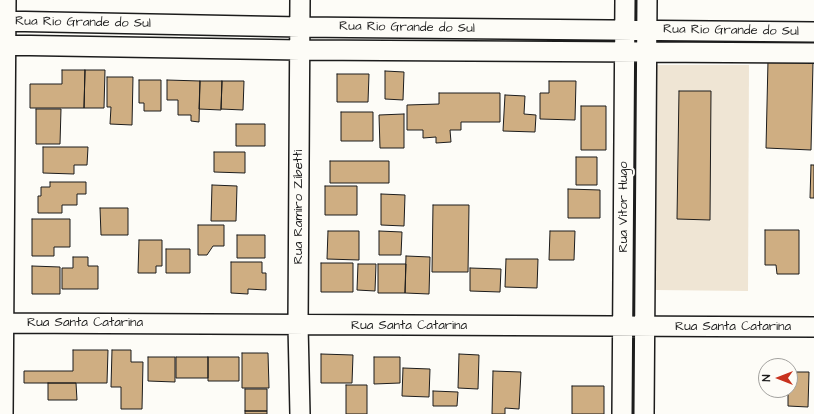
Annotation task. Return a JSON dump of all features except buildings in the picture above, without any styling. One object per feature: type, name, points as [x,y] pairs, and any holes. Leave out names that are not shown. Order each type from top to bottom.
[{"type":"street","points":[[3,414],[3,22],[6,0]]},
{"type":"street","name":"Rua Ramiro Zibetti","points":[[300,0],[298,325],[300,414]]},
{"type":"street","name":"Rua Vitor Hugo","points":[[622,414],[625,0]]},
{"type":"street","name":"Rua Vitor Hugo","points":[[644,414],[647,0]]},
{"type":"street","name":"Rua Rio Grande do Sul","points":[[3,22],[300,27],[814,32]]},
{"type":"street","name":"Rua Rio Grande do Sul","points":[[3,45],[300,50],[814,53]]},
{"type":"street","name":"Rua Santa Catarina","points":[[4,323],[814,327]]},
{"type":"shaded area","points":[[657,65],[749,65],[748,291],[655,290]]}]
